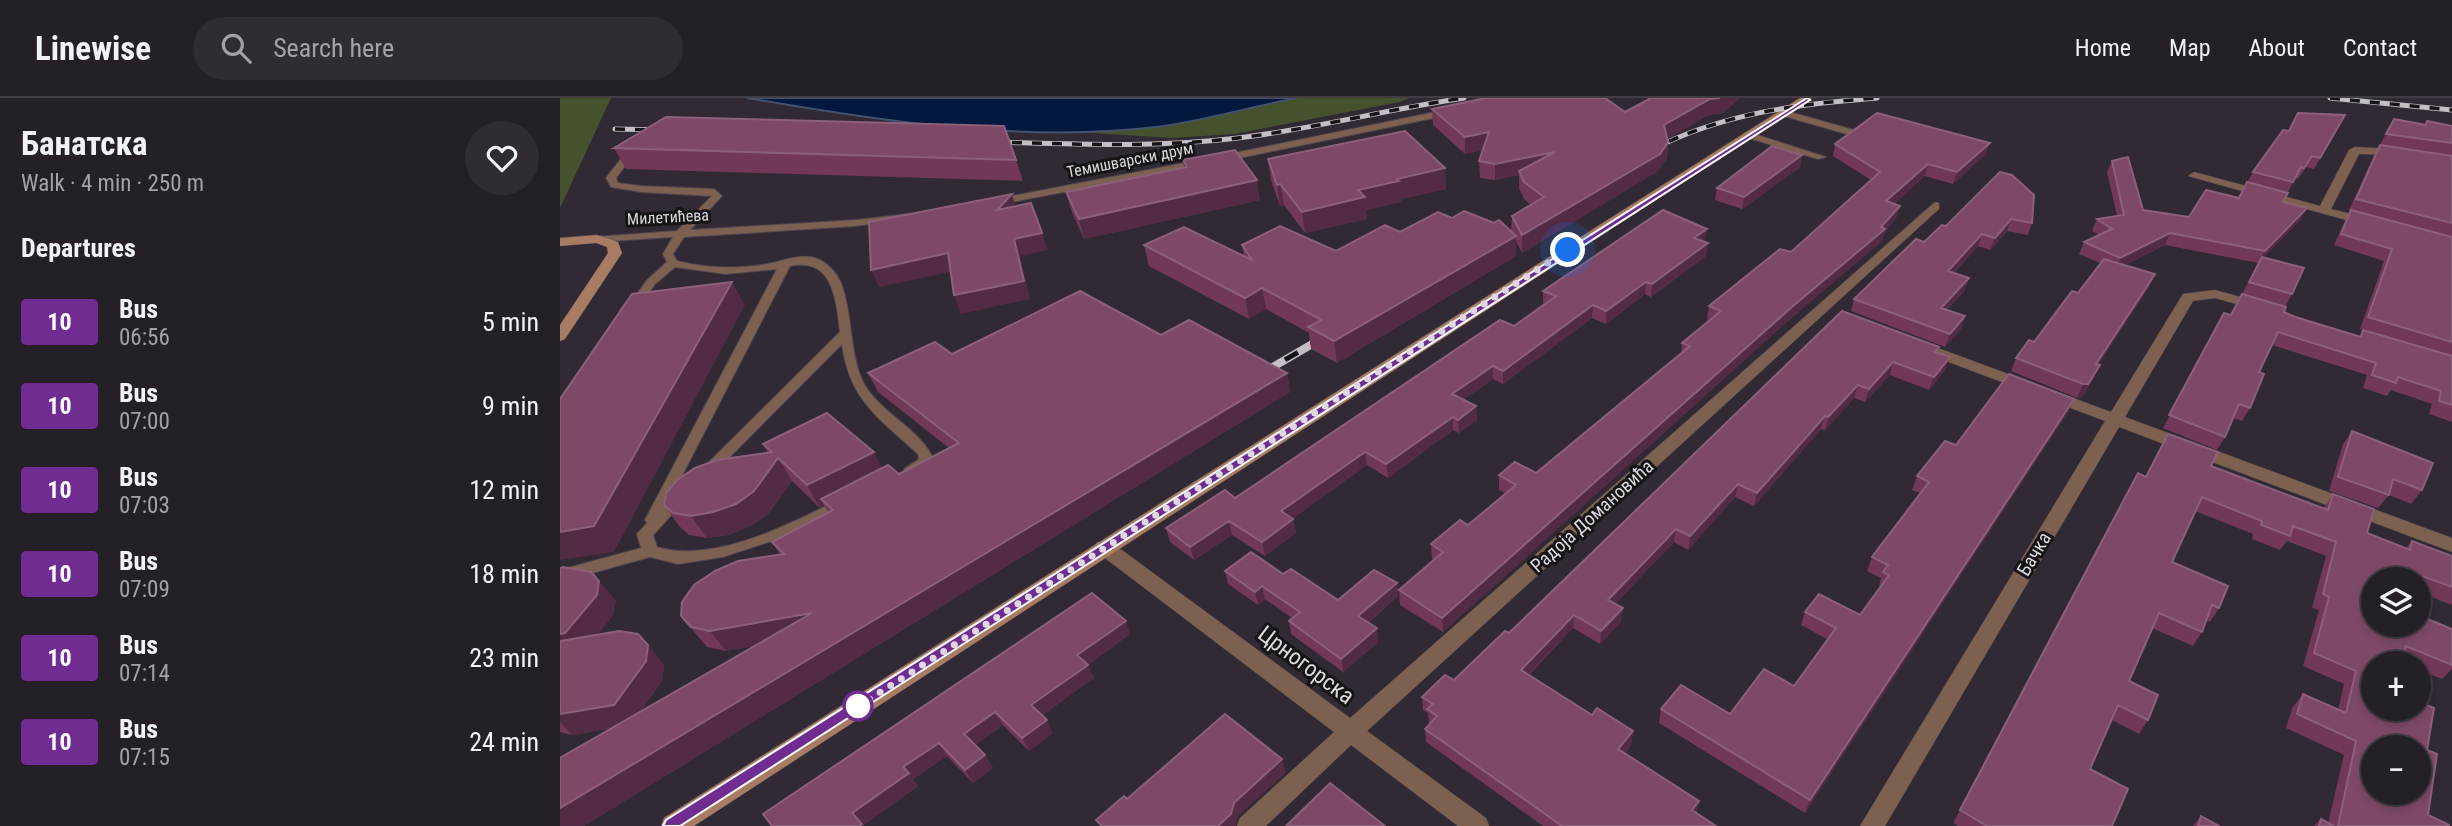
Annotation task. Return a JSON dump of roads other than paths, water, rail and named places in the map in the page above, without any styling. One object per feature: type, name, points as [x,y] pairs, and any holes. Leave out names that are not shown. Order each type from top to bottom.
[{"type":"main road","points":[[673,826],[1807,98]]},
{"type":"main road","name":"Милетићева","points":[[560,242],[597,239],[613,245],[615,253],[560,336]]},
{"type":"street","points":[[2324,210],[2355,150],[2370,148],[2415,155]]},
{"type":"street","points":[[2194,176],[2388,227]]},
{"type":"street","name":"Радоја Домановића","points":[[1248,826],[1350,730],[1830,312],[1935,206]]},
{"type":"street","name":"Бачка","points":[[1872,826],[2188,297],[2205,293],[2274,311]]},
{"type":"street","points":[[1900,338],[2113,421],[2452,545]]},
{"type":"street","name":"Црногорска","points":[[1104,547],[1477,826]]},
{"type":"lane","name":"Темишварски друм","points":[[990,203],[1464,110]]},
{"type":"lane","points":[[1783,113],[1854,133]]},
{"type":"lane","points":[[1748,135],[1821,157]]},
{"type":"lane","points":[[633,149],[611,178],[614,185],[640,189],[714,192],[717,196],[681,233],[668,254],[673,263]]},
{"type":"lane","name":"Милетићева","points":[[597,239],[856,223],[910,216]]},
{"type":"lane","points":[[673,263],[713,270],[812,261],[828,269],[840,293],[856,382],[924,452],[927,461],[892,479]]},
{"type":"lane","points":[[628,316],[651,282],[673,263]]},
{"type":"lane","points":[[650,551],[645,534],[785,265]]},
{"type":"lane","points":[[645,534],[846,333]]},
{"type":"lane","points":[[560,576],[650,551],[679,559],[737,547],[779,533],[857,496]]},
{"type":"water","points":[[747,98],[1297,98],[1156,127],[1053,132],[1002,131],[899,122]]},
{"type":"railway","points":[[992,142],[1115,144],[1207,141],[1295,130],[1464,98]]},
{"type":"railway","points":[[1651,150],[1706,127],[1761,112],[1818,103],[1877,98]]},
{"type":"railway","points":[[2330,98],[2452,110]]},
{"type":"railway","points":[[615,129],[663,130]]},
{"type":"railway","points":[[1259,375],[1326,336]]}]
